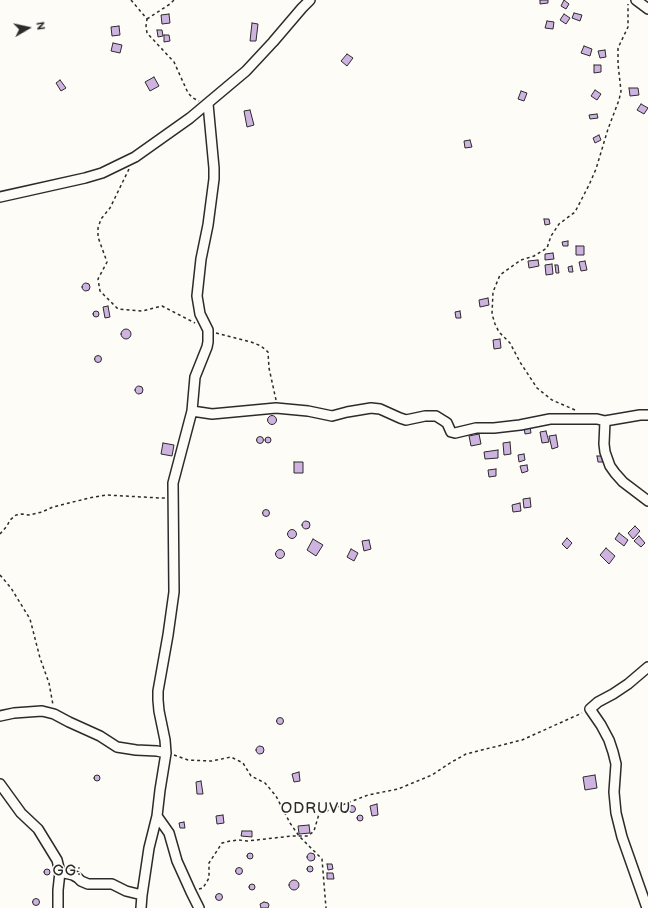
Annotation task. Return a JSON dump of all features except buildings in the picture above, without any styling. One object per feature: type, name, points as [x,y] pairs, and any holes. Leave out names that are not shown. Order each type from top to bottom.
[{"type":"street","points":[[0,197],[102,173],[135,157],[190,118],[246,71],[310,0]]},
{"type":"street","points":[[636,0],[648,9]]},
{"type":"street","points":[[141,908],[149,848],[157,816],[166,753],[159,711],[158,691],[174,592],[173,483],[192,411],[195,377],[207,347],[209,337],[208,330],[200,314],[197,296],[201,259],[208,225],[214,179],[208,104]]},
{"type":"street","points":[[192,411],[212,414],[276,408],[308,411],[332,416],[371,408],[380,409],[406,420],[425,416],[436,416],[444,421],[453,433],[476,428],[494,428],[520,425],[550,419],[598,419],[605,421],[648,415]]},
{"type":"street","points":[[605,421],[604,444],[610,466],[624,482],[648,501]]},
{"type":"street","points":[[647,908],[622,837],[616,813],[614,792],[616,764],[613,752],[609,740],[601,725],[590,709],[598,702],[628,684],[648,667]]},
{"type":"street","points":[[0,716],[14,713],[42,711],[54,714],[100,736],[117,746],[136,750],[166,753]]},
{"type":"street","points":[[0,784],[21,813],[38,829],[57,860],[60,872],[58,908]]},
{"type":"street","points":[[157,816],[169,833],[177,861],[199,908]]},
{"type":"street","points":[[60,872],[73,875],[88,884],[112,884],[126,891],[142,895]]},
{"type":"path","points":[[131,0],[147,19],[147,33],[174,62],[189,95],[208,104]]},
{"type":"path","points":[[147,19],[174,0]]},
{"type":"path","points":[[578,411],[552,400],[537,388],[520,362],[510,343],[499,332],[495,324],[492,314],[493,292],[500,275],[521,260],[534,256],[547,248],[551,236],[559,224],[575,212],[589,185],[596,169],[621,91],[618,48],[628,27],[629,0]]},
{"type":"path","points":[[135,157],[110,208],[101,219],[98,228],[98,237],[107,262],[98,279],[100,291],[118,309],[142,311],[162,306],[196,324]]},
{"type":"path","points":[[208,330],[262,346],[268,352],[269,368],[276,408]]},
{"type":"path","points":[[0,534],[10,520],[16,515],[28,515],[42,512],[52,507],[89,498],[106,495],[160,498],[173,496]]},
{"type":"path","points":[[0,575],[11,588],[30,619],[40,658],[49,684],[54,714]]},
{"type":"path","points":[[191,892],[203,888],[209,878],[209,863],[222,843],[239,840],[247,841],[308,836],[314,831],[319,814],[368,796],[398,789],[432,775],[466,754],[522,740],[590,709]]},
{"type":"path","points":[[166,753],[188,760],[212,761],[232,757],[243,763],[251,776],[265,784],[276,796],[290,823],[299,836],[322,859],[326,908]]},
{"type":"district","name":"ODRUVU","points":[[316,809]]},
{"type":"district","name":"GG:","points":[[67,871]]}]
